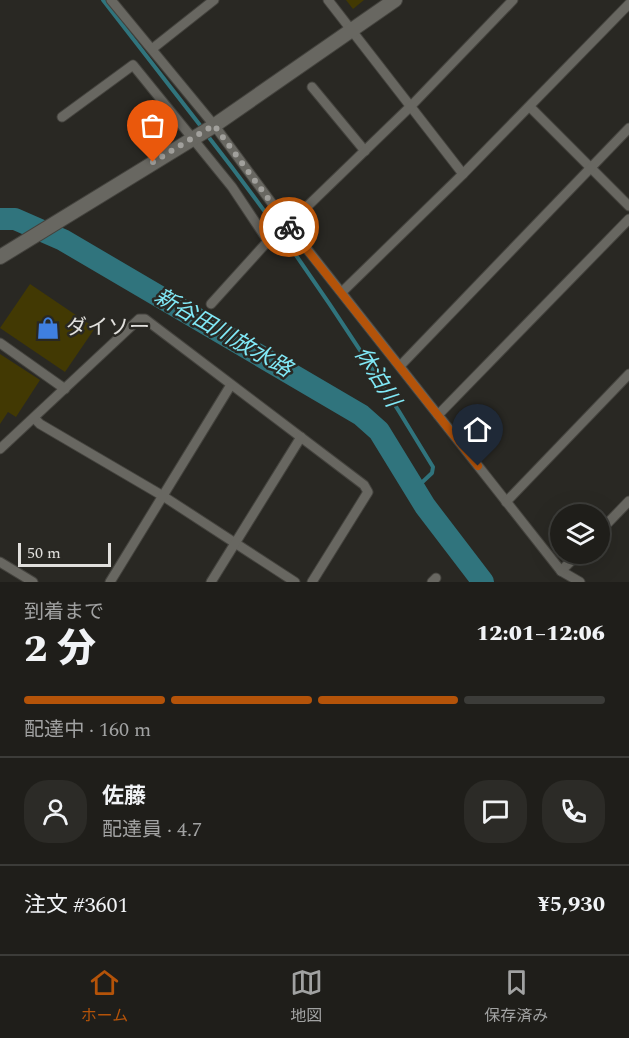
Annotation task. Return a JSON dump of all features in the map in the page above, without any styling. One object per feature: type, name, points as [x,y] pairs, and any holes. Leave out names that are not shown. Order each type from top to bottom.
[{"type":"street","points":[[111,0],[213,126],[288,225],[561,571],[580,582]]},
{"type":"street","points":[[152,50],[214,0]]},
{"type":"street","points":[[328,0],[463,174]]},
{"type":"street","points":[[0,257],[213,126],[395,0]]},
{"type":"street","points":[[211,304],[268,241],[288,225],[411,106],[513,0]]},
{"type":"street","points":[[342,292],[530,107],[629,4]]},
{"type":"street","points":[[62,117],[133,65],[195,136],[268,241]]},
{"type":"street","points":[[312,87],[365,151]]},
{"type":"street","points":[[530,107],[629,206]]},
{"type":"street","points":[[400,366],[629,128]]},
{"type":"street","points":[[438,415],[629,219]]},
{"type":"street","points":[[0,449],[139,319],[145,319],[301,437],[369,492],[312,582]]},
{"type":"street","points":[[0,343],[65,389]]},
{"type":"street","points":[[506,502],[629,374]]},
{"type":"street","points":[[110,582],[229,388]]},
{"type":"street","points":[[34,417],[40,424],[163,496],[296,582]]},
{"type":"street","points":[[211,582],[301,437]]},
{"type":"street","points":[[610,521],[629,501]]},
{"type":"street","points":[[0,562],[33,582]]},
{"type":"street","points":[[561,571],[568,564]]},
{"type":"building","points":[[346,0],[364,0],[353,9]]},
{"type":"building","name":"ダイソー","points":[[30,284],[95,328],[65,372],[0,328]]},
{"type":"building","points":[[0,354],[40,380],[16,417],[8,412],[0,424]]},
{"type":"waterway","name":"休泊川","points":[[103,0],[203,129]]},
{"type":"waterway","name":"休泊川","points":[[207,135],[268,215],[325,298],[433,467],[432,473],[415,489]]},
{"type":"waterway","name":"新谷田川放水路","points":[[0,219],[15,219],[63,240],[361,415],[379,431],[425,506],[483,582]]},
{"type":"way so far","points":[[153,162],[214,125],[289,227]]},
{"type":"place","name":"ダイソー","points":[[48,328]]},
{"type":"route","points":[[289,227],[478,466]]}]
